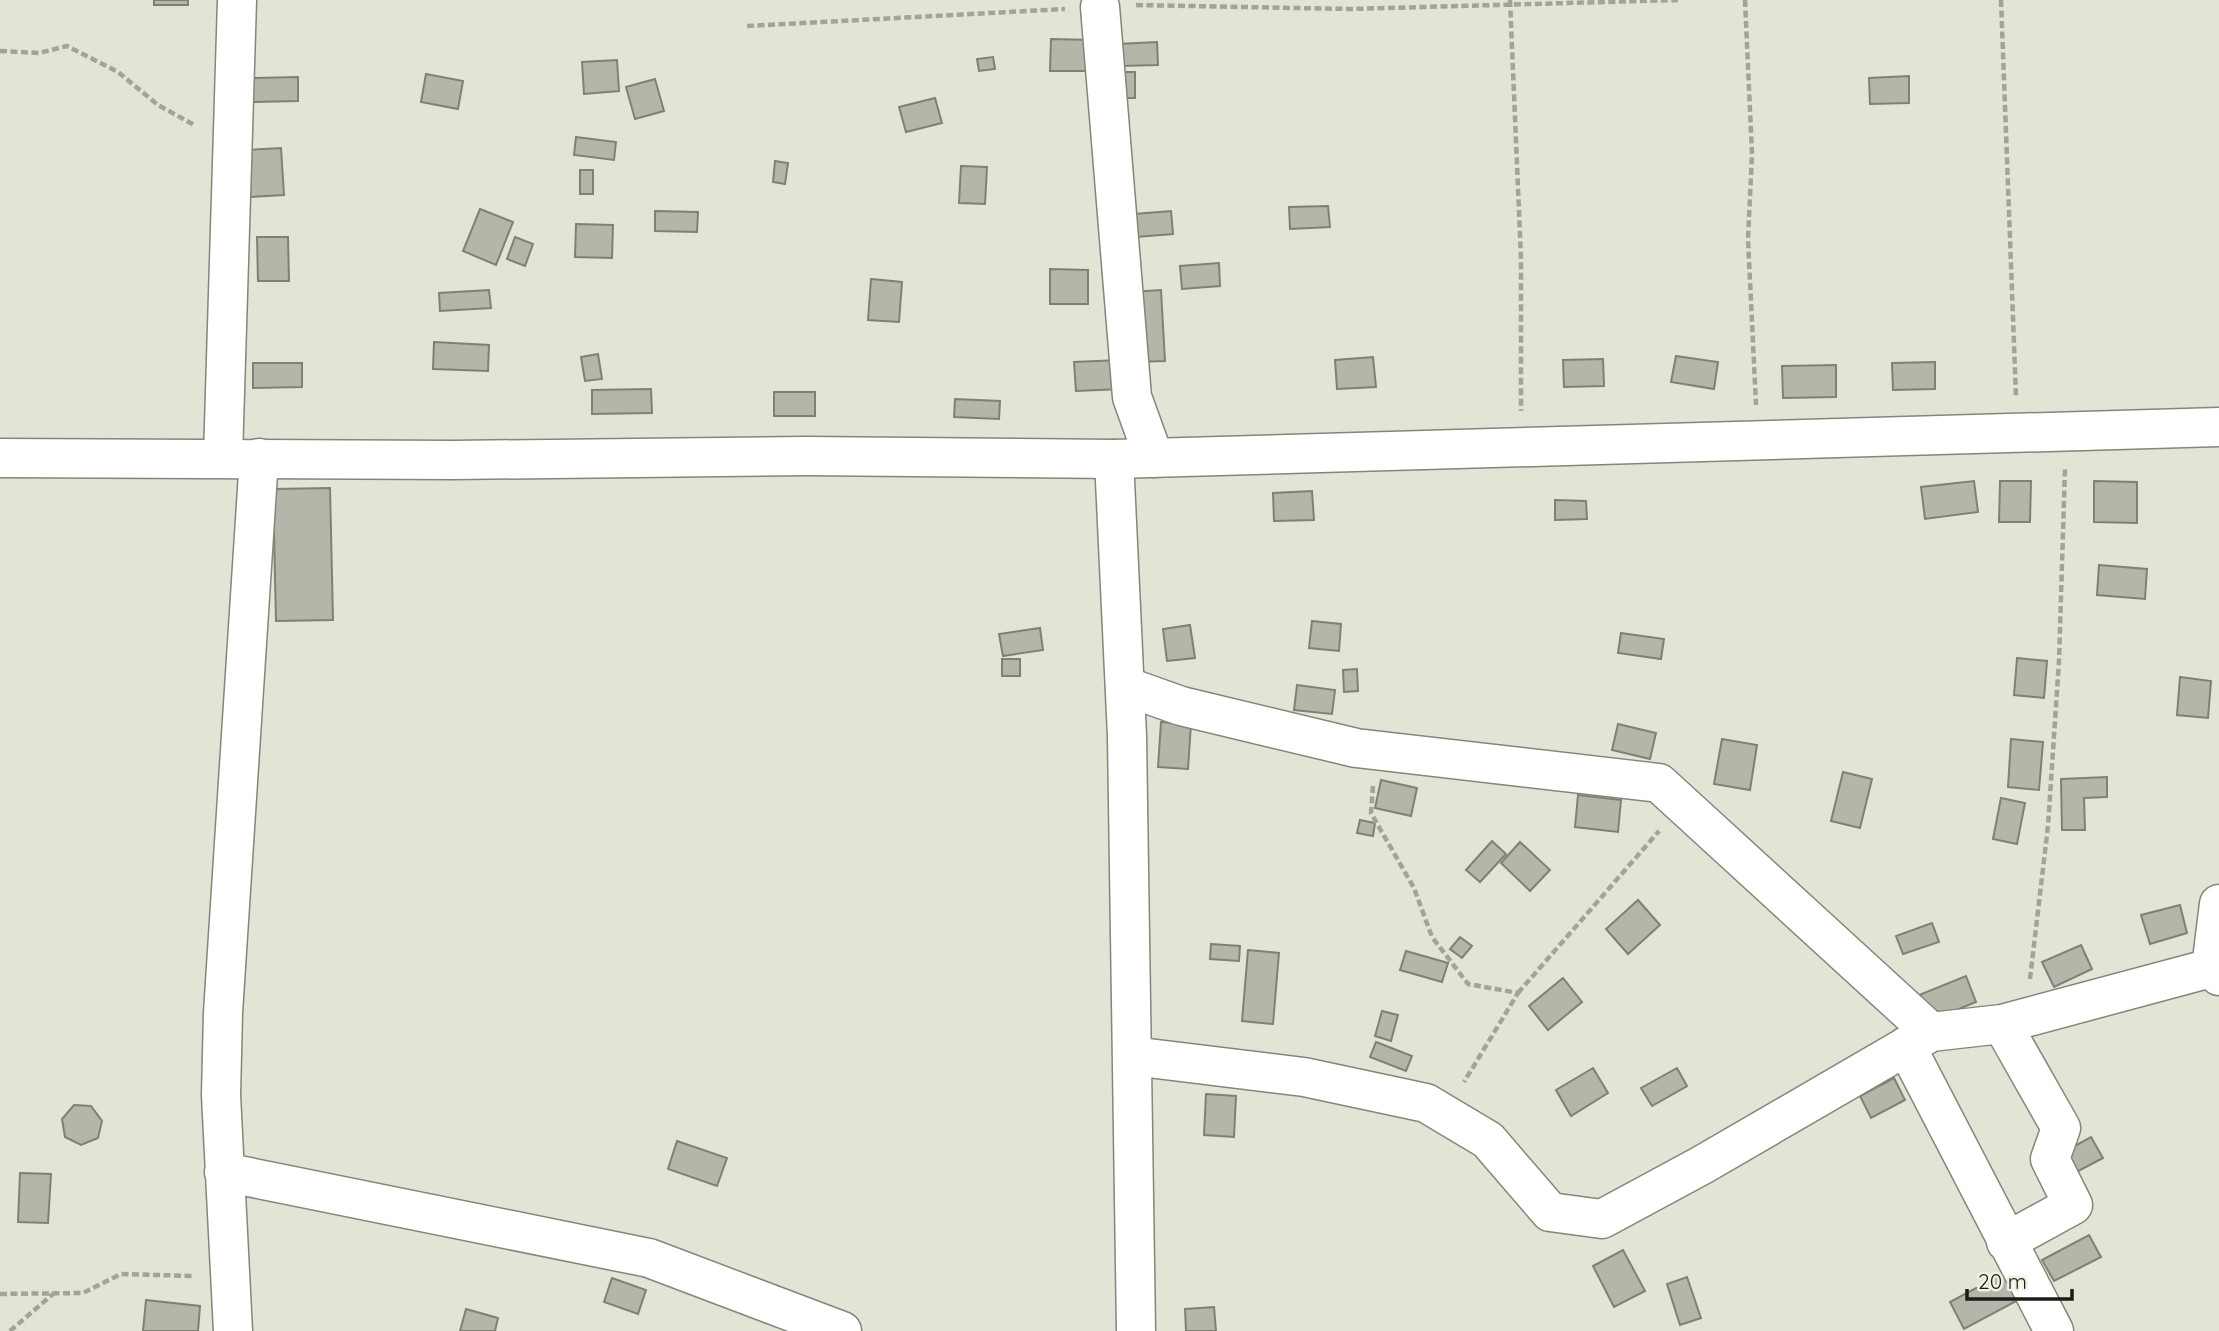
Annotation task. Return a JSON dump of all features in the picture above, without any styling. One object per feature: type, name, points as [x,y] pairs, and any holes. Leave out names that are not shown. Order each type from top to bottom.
[{"type":"street","points":[[233,1331],[224,1172],[223,1013],[241,457],[233,140],[237,0]]},
{"type":"street","points":[[1100,7],[1132,397],[1154,458]]},
{"type":"street","points":[[0,457],[453,460],[806,456],[1114,459],[2219,427]]},
{"type":"street","points":[[1114,459],[1125,686],[1136,1331]]},
{"type":"street","points":[[1125,686],[1181,706],[1376,750],[1659,783],[1918,1039],[2006,1242],[2054,1331]]},
{"type":"street","points":[[1132,1056],[1304,1077],[1426,1103],[1488,1140],[1550,1212],[1602,1219],[1702,1165],[1918,1039],[2013,1021],[2215,972],[2219,904]]},
{"type":"street","points":[[2006,1242],[2073,1205],[2050,1159],[2061,1128],[2013,1021]]},
{"type":"street","points":[[224,1172],[649,1258],[842,1331]]},
{"type":"path","points":[[1510,0],[1521,258],[1522,447]]},
{"type":"path","points":[[747,26],[1100,7],[1512,7],[1678,0]]},
{"type":"path","points":[[1745,0],[1752,153],[1748,239],[1758,441]]},
{"type":"path","points":[[2001,0],[2017,433]]},
{"type":"path","points":[[0,51],[39,53],[67,46],[118,72],[158,105],[190,124],[233,140]]},
{"type":"path","points":[[2013,1021],[2048,826],[2059,661],[2066,432]]},
{"type":"path","points":[[1376,750],[1371,813],[1414,888],[1432,937],[1468,984],[1518,993]]},
{"type":"path","points":[[1444,1114],[1518,993],[1682,804]]},
{"type":"path","points":[[0,1294],[83,1293],[121,1274],[229,1277]]},
{"type":"path","points":[[10,1331],[54,1293]]},
{"type":"building","points":[[154,0],[188,0],[188,5],[154,5]]},
{"type":"building","points":[[1051,39],[1094,40],[1094,71],[1050,71]]},
{"type":"building","points":[[1157,42],[1158,65],[1119,66],[1118,44]]},
{"type":"building","points":[[993,57],[995,69],[979,71],[977,59]]},
{"type":"building","points":[[617,60],[619,91],[584,94],[582,62]]},
{"type":"building","points":[[1113,72],[1135,72],[1135,98],[1114,98]]},
{"type":"building","points":[[426,74],[463,81],[458,109],[421,102]]},
{"type":"building","points":[[1909,76],[1909,103],[1870,104],[1869,78]]},
{"type":"building","points":[[298,77],[298,101],[250,102],[249,78]]},
{"type":"building","points":[[655,79],[664,111],[635,119],[626,87]]},
{"type":"building","points":[[935,98],[942,123],[906,132],[899,107]]},
{"type":"building","points":[[576,137],[616,142],[614,160],[574,155]]},
{"type":"building","points":[[281,148],[284,195],[250,197],[247,150]]},
{"type":"building","points":[[775,161],[788,163],[785,184],[773,182]]},
{"type":"building","points":[[961,166],[987,167],[985,204],[959,203]]},
{"type":"building","points":[[580,170],[593,170],[593,194],[580,194]]},
{"type":"building","points":[[1328,206],[1330,227],[1290,229],[1289,207]]},
{"type":"building","points":[[480,209],[513,222],[496,265],[463,251]]},
{"type":"building","points":[[655,211],[698,212],[697,232],[655,231]]},
{"type":"building","points":[[1171,211],[1173,234],[1136,237],[1134,214]]},
{"type":"building","points":[[576,224],[613,225],[612,258],[575,257]]},
{"type":"building","points":[[257,237],[288,237],[289,281],[258,281]]},
{"type":"building","points":[[515,237],[533,244],[525,266],[507,259]]},
{"type":"building","points":[[1219,263],[1220,286],[1182,289],[1180,266]]},
{"type":"building","points":[[1050,269],[1088,270],[1088,304],[1050,304]]},
{"type":"building","points":[[871,279],[902,282],[899,322],[868,320]]},
{"type":"building","points":[[489,290],[491,308],[440,311],[439,293]]},
{"type":"building","points":[[1161,290],[1165,361],[1135,362],[1131,292]]},
{"type":"building","points":[[434,342],[489,345],[488,371],[433,369]]},
{"type":"building","points":[[598,354],[602,379],[585,381],[581,357]]},
{"type":"building","points":[[1676,356],[1718,362],[1714,389],[1671,382]]},
{"type":"building","points":[[1373,357],[1376,387],[1337,389],[1335,360]]},
{"type":"building","points":[[1603,359],[1604,386],[1564,387],[1563,360]]},
{"type":"building","points":[[1120,360],[1122,389],[1076,391],[1074,362]]},
{"type":"building","points":[[1935,362],[1935,389],[1893,390],[1892,363]]},
{"type":"building","points":[[253,363],[302,363],[302,387],[253,388]]},
{"type":"building","points":[[1836,365],[1836,397],[1783,398],[1782,366]]},
{"type":"building","points":[[651,389],[652,413],[592,414],[592,390]]},
{"type":"building","points":[[774,392],[815,392],[815,416],[774,416]]},
{"type":"building","points":[[955,399],[1000,401],[999,419],[954,417]]},
{"type":"building","points":[[1974,481],[1978,512],[1925,519],[1921,487]]},
{"type":"building","points":[[2000,481],[2031,481],[2030,522],[1999,522]]},
{"type":"building","points":[[2094,481],[2137,482],[2137,523],[2094,522]]},
{"type":"building","points":[[330,488],[333,620],[276,621],[273,489]]},
{"type":"building","points":[[1312,491],[1314,520],[1274,521],[1273,493]]},
{"type":"building","points":[[1555,500],[1586,501],[1587,519],[1555,520]]},
{"type":"building","points":[[2099,565],[2147,569],[2145,599],[2097,595]]},
{"type":"building","points":[[1312,621],[1341,624],[1339,651],[1309,648]]},
{"type":"building","points":[[1190,625],[1195,658],[1167,661],[1163,629]]},
{"type":"building","points":[[1040,628],[1043,650],[1003,656],[999,634]]},
{"type":"building","points":[[1621,633],[1664,639],[1661,659],[1618,653]]},
{"type":"building","points":[[2017,658],[2047,661],[2044,698],[2014,695]]},
{"type":"building","points":[[1002,659],[1020,659],[1020,676],[1002,676]]},
{"type":"building","points":[[1357,669],[1358,691],[1344,692],[1343,670]]},
{"type":"building","points":[[2180,677],[2211,681],[2208,718],[2177,715]]},
{"type":"building","points":[[1297,685],[1335,690],[1332,714],[1294,710]]},
{"type":"building","points":[[1161,722],[1191,724],[1188,769],[1158,767]]},
{"type":"building","points":[[1618,724],[1656,733],[1650,759],[1612,750]]},
{"type":"building","points":[[1722,739],[1757,745],[1750,790],[1714,784]]},
{"type":"building","points":[[2011,739],[2043,742],[2039,790],[2008,787]]},
{"type":"building","points":[[1843,772],[1872,779],[1860,828],[1831,821]]},
{"type":"building","points":[[2107,777],[2107,797],[2084,798],[2085,830],[2062,830],[2061,779]]},
{"type":"building","points":[[1381,780],[1417,788],[1411,816],[1375,808]]},
{"type":"building","points":[[1578,795],[1621,800],[1618,832],[1575,827]]},
{"type":"building","points":[[2001,798],[2025,803],[2017,844],[1993,839]]},
{"type":"building","points":[[1360,820],[1375,823],[1373,836],[1357,833]]},
{"type":"building","points":[[1492,841],[1506,854],[1480,882],[1466,870]]},
{"type":"building","points":[[1520,842],[1550,870],[1530,891],[1501,863]]},
{"type":"building","points":[[1638,900],[1660,925],[1628,954],[1606,929]]},
{"type":"building","points":[[2180,905],[2187,933],[2150,944],[2141,915]]},
{"type":"building","points":[[1932,923],[1939,942],[1903,954],[1896,936]]},
{"type":"building","points":[[1460,937],[1472,946],[1462,958],[1450,949]]},
{"type":"building","points":[[1211,944],[1240,946],[1239,961],[1210,959]]},
{"type":"building","points":[[2081,945],[2092,969],[2054,987],[2042,962]]},
{"type":"building","points":[[1248,950],[1279,953],[1273,1024],[1242,1021]]},
{"type":"building","points":[[1406,951],[1448,963],[1442,982],[1400,970]]},
{"type":"building","points":[[1966,976],[1976,1002],[1929,1021],[1919,995]]},
{"type":"building","points":[[1563,978],[1582,1002],[1548,1030],[1529,1006]]},
{"type":"building","points":[[1382,1011],[1398,1015],[1391,1041],[1375,1036]]},
{"type":"building","points":[[1376,1042],[1412,1056],[1406,1071],[1370,1057]]},
{"type":"building","points":[[1593,1068],[1608,1093],[1571,1116],[1556,1090]]},
{"type":"building","points":[[1677,1068],[1687,1086],[1652,1106],[1641,1088]]},
{"type":"building","points":[[1894,1078],[1905,1100],[1871,1118],[1860,1096]]},
{"type":"building","points":[[1206,1094],[1236,1096],[1234,1137],[1204,1135]]},
{"type":"building","points":[[74,1105],[91,1106],[102,1121],[98,1138],[81,1145],[65,1137],[62,1119]]},
{"type":"building","points":[[2091,1137],[2103,1158],[2069,1176],[2058,1155]]},
{"type":"building","points":[[677,1141],[727,1158],[717,1186],[668,1169]]},
{"type":"building","points":[[20,1173],[51,1174],[48,1223],[18,1222]]},
{"type":"building","points":[[2089,1235],[2101,1257],[2054,1281],[2042,1260]]},
{"type":"building","points":[[1623,1250],[1645,1291],[1614,1307],[1593,1266]]},
{"type":"building","points":[[2006,1272],[2020,1299],[1964,1329],[1950,1302]]},
{"type":"building","points":[[1687,1277],[1701,1318],[1680,1325],[1667,1284]]},
{"type":"building","points":[[612,1278],[646,1290],[638,1314],[604,1302]]},
{"type":"building","points":[[146,1300],[200,1306],[198,1331],[143,1331]]},
{"type":"building","points":[[1214,1307],[1216,1331],[1186,1331],[1185,1309]]},
{"type":"building","points":[[466,1309],[498,1318],[495,1331],[460,1331]]}]
